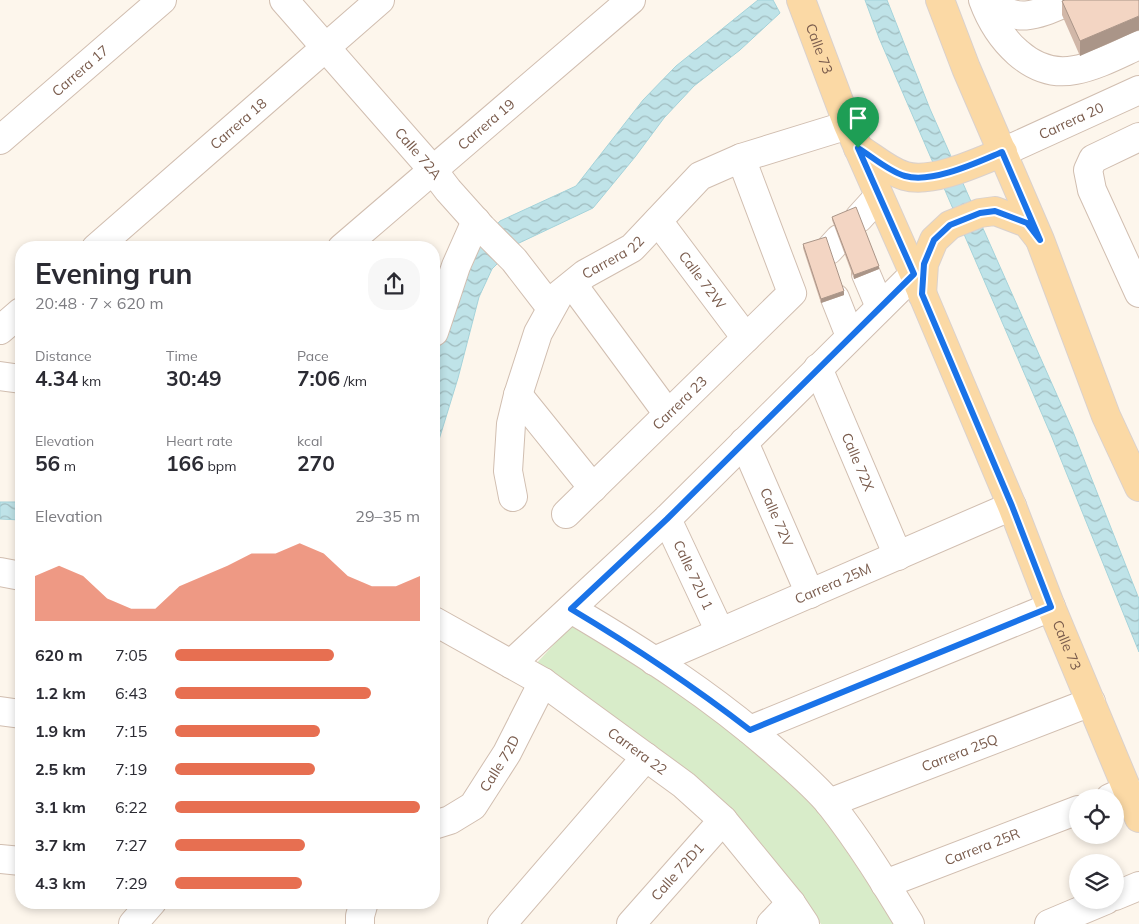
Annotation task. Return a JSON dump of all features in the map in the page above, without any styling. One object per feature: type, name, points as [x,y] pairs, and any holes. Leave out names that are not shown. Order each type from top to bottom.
[{"type":"main road","name":"Calle 73","points":[[801,0],[878,197],[920,277],[1051,607],[1091,702],[1117,789]]},
{"type":"main road","points":[[940,0],[966,68],[1040,240],[1106,416],[1139,487]]},
{"type":"main road","points":[[853,136],[886,166],[906,176],[921,177],[955,171],[1002,152]]},
{"type":"main road","points":[[920,277],[934,240],[950,225],[980,213],[995,211],[1027,223],[1040,240]]},
{"type":"main road","name":"Calle 73","points":[[1124,800],[1139,818]]},
{"type":"street","name":"Carrera 17","points":[[0,140],[162,0]]},
{"type":"street","name":"Calle 72A","points":[[284,0],[432,169],[448,190],[514,260],[551,308]]},
{"type":"street","name":"Carrera 18","points":[[104,241],[380,0]]},
{"type":"street","name":"Carrera 19","points":[[350,241],[631,0]]},
{"type":"street","points":[[983,0],[991,19],[1010,46],[1027,60],[1050,70],[1064,72],[1081,69],[1139,45]]},
{"type":"street","points":[[991,0],[1005,12],[1017,16],[1030,16],[1044,12],[1072,0]]},
{"type":"street","name":"Carrera 20","points":[[1002,152],[1139,90]]},
{"type":"street","name":"Carrera 22","points":[[513,496],[508,471],[508,447],[511,424],[518,395],[538,333],[560,295],[585,274],[632,248],[700,176],[741,158],[853,136]]},
{"type":"street","points":[[1139,137],[1093,159],[1088,170],[1092,190],[1139,293]]},
{"type":"street","name":"Carrera 23","points":[[566,514],[792,293],[741,158]]},
{"type":"street","points":[[859,218],[878,197]]},
{"type":"street","name":"Calle 72W","points":[[658,221],[746,338]]},
{"type":"street","points":[[440,314],[456,266],[479,224]]},
{"type":"street","points":[[866,274],[880,306]]},
{"type":"street","points":[[511,664],[667,519],[880,306],[920,277]]},
{"type":"street","points":[[572,285],[668,414]]},
{"type":"street","points":[[835,298],[850,336]]},
{"type":"street","points":[[0,330],[15,317]]},
{"type":"street","name":"Calle 72X","points":[[818,368],[898,556]]},
{"type":"street","points":[[0,376],[15,377]]},
{"type":"street","points":[[518,395],[593,488]]},
{"type":"street","name":"Calle 72V","points":[[744,442],[810,594]]},
{"type":"street","name":"Carrera 25M","points":[[654,661],[1012,506]]},
{"type":"street","name":"Calle 72U 1","points":[[667,519],[720,632]]},
{"type":"street","points":[[0,572],[15,575]]},
{"type":"street","points":[[750,730],[1051,607]]},
{"type":"street","points":[[571,609],[705,695],[750,730],[790,765],[829,803],[910,924]]},
{"type":"street","name":"Carrera 22","points":[[440,624],[543,682],[684,785],[723,820],[798,913]]},
{"type":"street","name":"Calle 72D","points":[[440,823],[450,820],[473,806],[507,753],[543,682]]},
{"type":"street","name":"Carrera 25Q","points":[[829,803],[1091,702]]},
{"type":"street","points":[[0,711],[15,713]]},
{"type":"street","points":[[502,924],[646,757]]},
{"type":"street","name":"Carrera 25R","points":[[885,884],[1069,813]]},
{"type":"street","name":"Calle 72D1","points":[[631,924],[723,820]]},
{"type":"street","points":[[0,859],[15,860]]},
{"type":"street","points":[[1124,892],[1139,886]]},
{"type":"street","points":[[133,924],[146,909]]},
{"type":"street","points":[[1049,924],[1085,909]]},
{"type":"street","points":[[771,924],[798,913]]},
{"type":"green space","points":[[571,626],[646,670],[741,739],[819,810],[895,924],[821,924],[801,894],[734,811],[656,746],[534,666]]},
{"type":"water","points":[[758,0],[773,0],[780,13],[740,50],[694,86],[664,118],[593,208],[517,244],[492,269],[479,297],[458,378],[440,436],[440,340],[454,288],[469,254],[500,221],[576,186],[643,100],[676,66]]},
{"type":"water","points":[[865,0],[887,0],[930,109],[1072,429],[1139,599],[1139,652],[1051,435],[879,38]]},
{"type":"water","points":[[0,502],[15,502],[15,520],[0,519]]},
{"type":"building","points":[[1139,0],[1139,16],[1080,41],[1062,1]]},
{"type":"building","points":[[856,207],[879,266],[854,275],[832,217]]},
{"type":"building","points":[[826,237],[844,291],[821,299],[803,244]]},
{"type":"route","points":[[858,148],[906,176],[921,177],[955,171],[1002,152],[1040,240],[1027,223],[995,211],[980,213],[950,225],[934,240],[924,264],[922,294],[1012,506],[1051,607],[750,730],[705,695],[571,609],[667,519],[914,274],[878,197],[858,148]]}]
